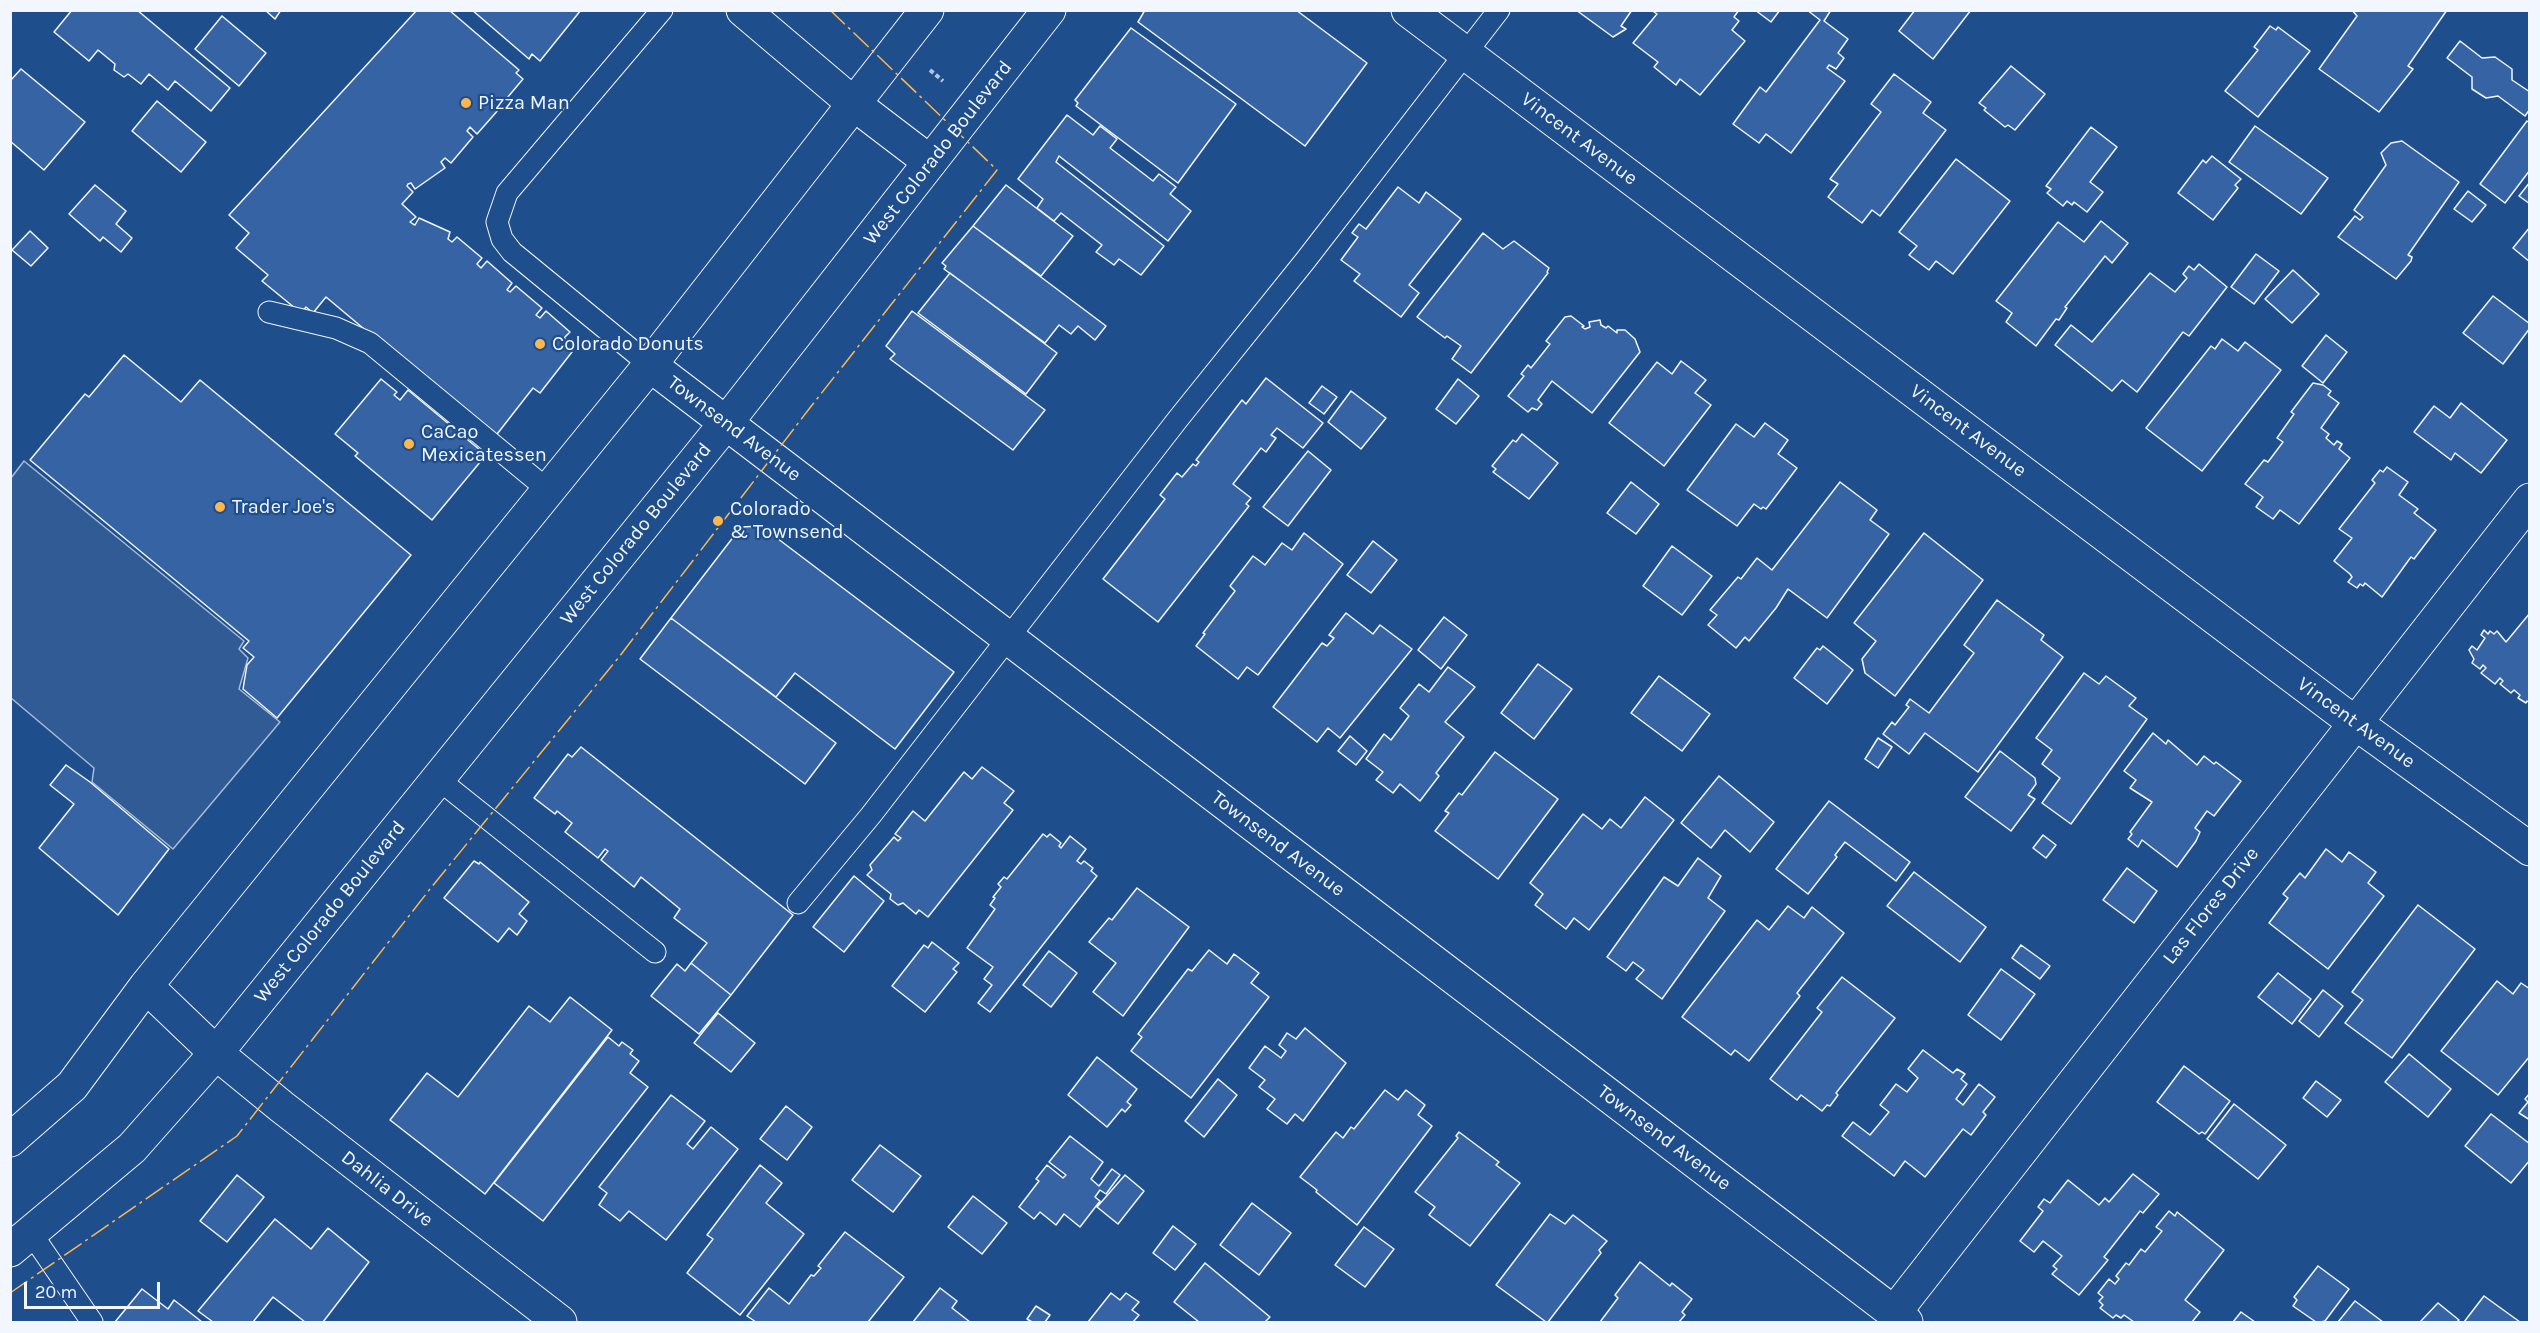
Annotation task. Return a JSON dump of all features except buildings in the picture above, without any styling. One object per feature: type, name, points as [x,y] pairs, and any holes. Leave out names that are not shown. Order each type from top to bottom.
[{"type":"street","points":[[743,10],[854,104],[930,162]]},
{"type":"street","points":[[10,1140],[72,1086],[146,986],[650,365],[927,10]]},
{"type":"street","name":"West Colorado Boulevard","points":[[21,1241],[132,1148],[216,1053],[726,423],[1049,10]]},
{"type":"street","name":"Vincent Avenue","points":[[1408,10],[2355,723],[2529,849]]},
{"type":"street","name":"Townsend Avenue","points":[[650,365],[1900,1318]]},
{"type":"street","name":"Las Flores Drive","points":[[1900,1318],[2355,723],[2529,500]]},
{"type":"street","name":"Dahlia Drive","points":[[146,986],[216,1053],[282,1107],[560,1323]]},
{"type":"lane","points":[[650,365],[512,252],[502,239],[497,222],[507,193],[662,10]]},
{"type":"lane","points":[[798,903],[871,815],[1007,638],[1500,10]]},
{"type":"lane","points":[[269,312],[336,328],[370,344],[548,490]]},
{"type":"lane","points":[[438,779],[655,952]]},
{"type":"lane","points":[[21,1241],[92,1323]]},
{"type":"path","points":[[923,64],[949,85]]},
{"type":"shaded area","points":[[24,461],[244,641],[239,649],[248,658],[239,689],[280,722],[173,849],[92,782],[94,768],[11,698],[11,478]]},
{"type":"power","points":[[10,1293],[237,1136],[430,889],[619,657],[809,409],[997,170],[830,10]]},
{"type":"place","name":"Pizza Man","points":[[466,103]]},
{"type":"place","name":"Colorado Donuts","points":[[540,344]]},
{"type":"place","name":"CaCao Mexicatessen","points":[[409,444]]},
{"type":"place","name":"Trader Joe's","points":[[220,507]]},
{"type":"place","name":"Colorado & Townsend","points":[[718,521]]}]
